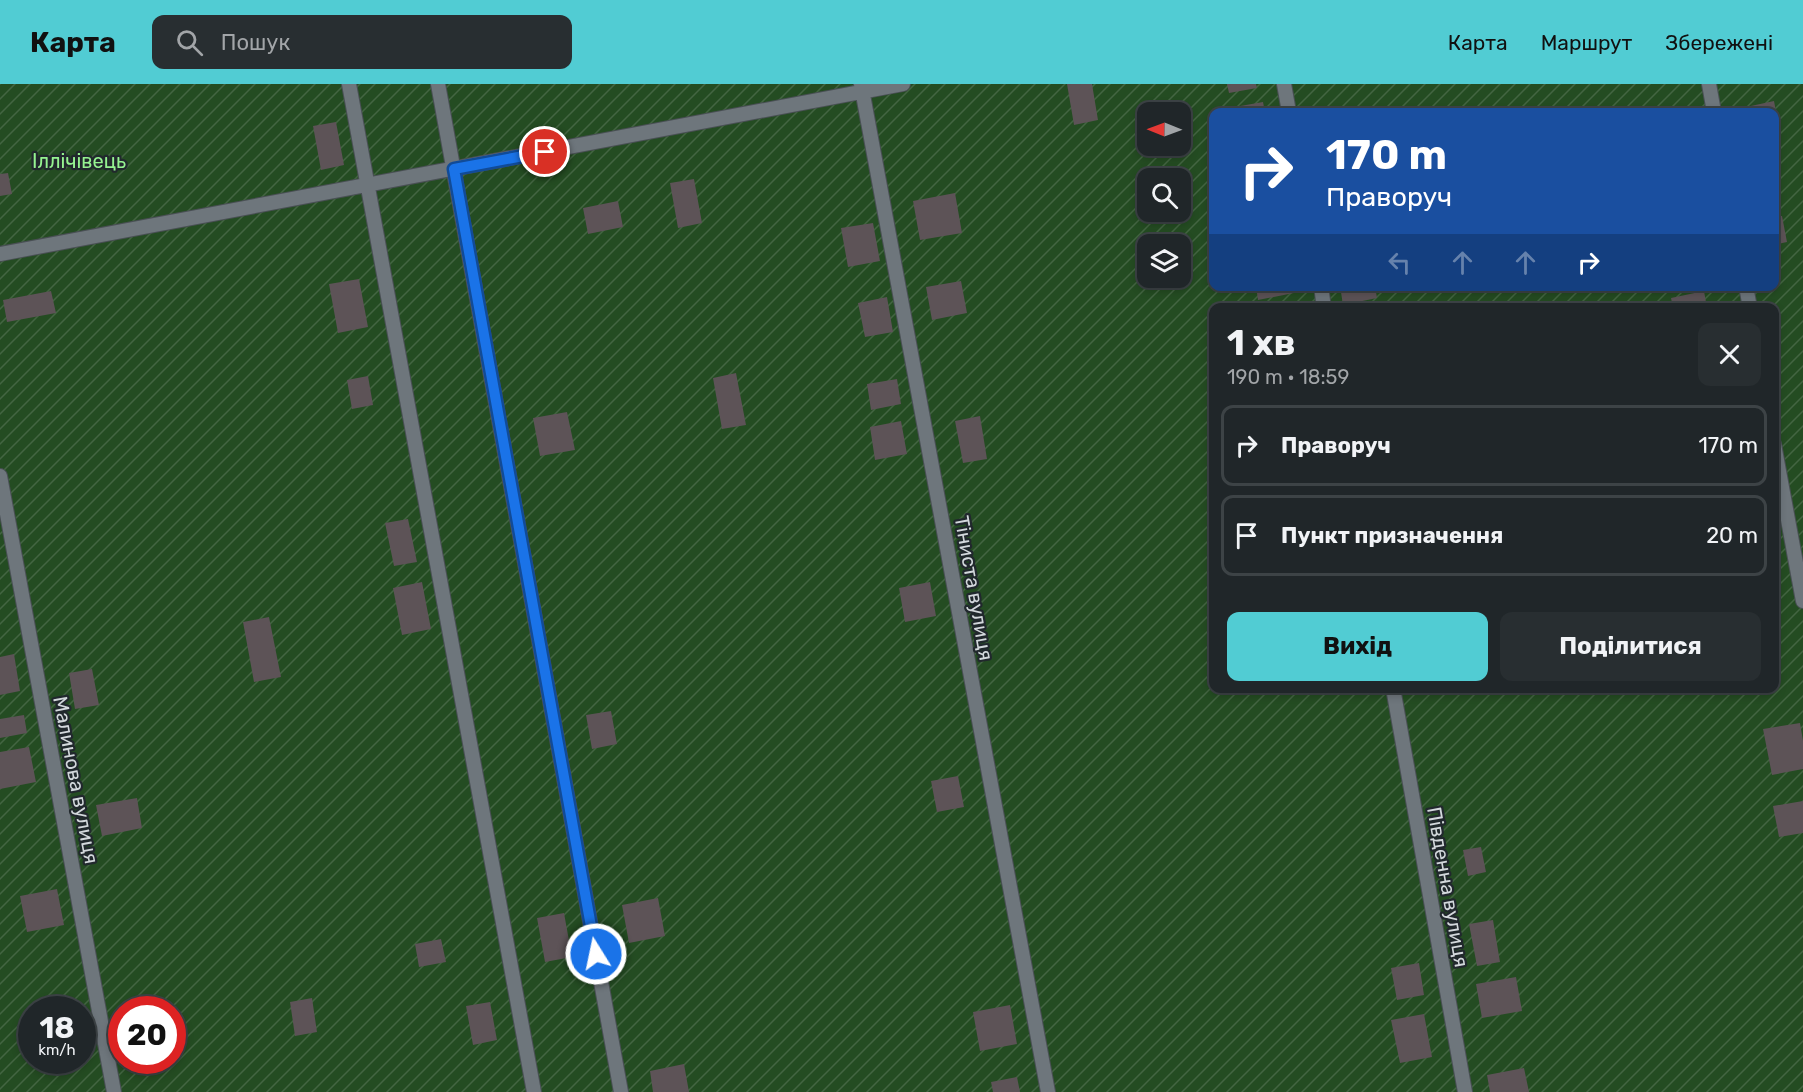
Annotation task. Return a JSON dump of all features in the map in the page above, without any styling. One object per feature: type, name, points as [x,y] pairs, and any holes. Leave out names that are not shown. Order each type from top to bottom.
[{"type":"lane","points":[[349,84],[534,1092]]},
{"type":"lane","points":[[438,84],[621,1092]]},
{"type":"lane","points":[[0,254],[454,169],[862,88],[903,84]]},
{"type":"lane","points":[[1284,84],[1288,108]]},
{"type":"lane","points":[[1709,84],[1713,108]]},
{"type":"lane","name":"Тіниста вулиця","points":[[862,88],[1047,1092]]},
{"type":"lane","points":[[1779,471],[1803,601]]},
{"type":"lane","name":"Малинова вулиця","points":[[0,476],[114,1092]]},
{"type":"lane","name":"Південна вулиця","points":[[1394,693],[1465,1092]]},
{"type":"green space","name":"Іллічівець","points":[[0,84],[1803,84],[1803,1092],[0,1092]]},
{"type":"building","points":[[1067,84],[1092,84],[1098,120],[1074,125]]},
{"type":"building","points":[[1227,84],[1256,84],[1257,88],[1229,93]]},
{"type":"building","points":[[1774,101],[1775,108],[1746,108]]},
{"type":"building","points":[[1263,102],[1264,108],[1229,108]]},
{"type":"building","points":[[336,122],[344,165],[321,170],[313,126]]},
{"type":"building","points":[[8,173],[12,194],[0,196],[0,174]]},
{"type":"building","points":[[694,179],[702,223],[678,228],[670,183]]},
{"type":"building","points":[[955,193],[962,233],[920,240],[913,201]]},
{"type":"building","points":[[618,201],[623,227],[588,234],[583,208]]},
{"type":"building","points":[[1779,216],[1782,216],[1787,242],[1779,244]]},
{"type":"building","points":[[873,223],[880,261],[848,267],[841,228]]},
{"type":"building","points":[[359,279],[368,327],[338,333],[329,284]]},
{"type":"building","points":[[961,281],[967,313],[932,320],[926,287]]},
{"type":"building","points":[[51,291],[56,313],[7,322],[3,300]]},
{"type":"building","points":[[1257,291],[1304,291],[1258,300]]},
{"type":"building","points":[[1341,291],[1376,291],[1377,298],[1343,303]]},
{"type":"building","points":[[1704,291],[1706,303],[1672,303],[1671,298]]},
{"type":"building","points":[[887,297],[893,332],[865,337],[858,303]]},
{"type":"building","points":[[736,373],[746,425],[722,429],[713,378]]},
{"type":"building","points":[[368,376],[373,405],[352,409],[347,380]]},
{"type":"building","points":[[897,379],[901,404],[871,410],[867,384]]},
{"type":"building","points":[[567,412],[575,450],[540,456],[533,418]]},
{"type":"building","points":[[980,416],[987,459],[963,463],[955,421]]},
{"type":"building","points":[[901,421],[907,454],[875,460],[870,427]]},
{"type":"building","points":[[408,519],[417,562],[394,566],[385,523]]},
{"type":"building","points":[[422,582],[431,629],[402,635],[393,588]]},
{"type":"building","points":[[930,582],[936,616],[905,622],[899,588]]},
{"type":"building","points":[[269,617],[281,677],[254,682],[243,622]]},
{"type":"building","points":[[14,654],[20,691],[0,695],[0,657]]},
{"type":"building","points":[[92,669],[99,705],[75,709],[69,673]]},
{"type":"building","points":[[611,711],[617,744],[592,749],[586,715]]},
{"type":"building","points":[[24,715],[27,733],[0,738],[0,719]]},
{"type":"building","points":[[1800,723],[1803,741],[1803,769],[1772,775],[1763,729]]},
{"type":"building","points":[[29,747],[36,782],[0,789],[0,752]]},
{"type":"building","points":[[958,776],[964,807],[937,812],[931,781]]},
{"type":"building","points":[[137,798],[142,828],[102,836],[96,805]]},
{"type":"building","points":[[1803,801],[1803,833],[1779,837],[1773,806]]},
{"type":"building","points":[[1481,847],[1486,872],[1468,876],[1463,850]]},
{"type":"building","points":[[57,889],[64,925],[27,932],[20,896]]},
{"type":"building","points":[[658,898],[665,936],[629,943],[622,905]]},
{"type":"building","points":[[564,913],[572,957],[545,962],[537,918]]},
{"type":"building","points":[[1493,920],[1500,962],[1477,966],[1469,924]]},
{"type":"building","points":[[441,939],[446,962],[419,967],[415,944]]},
{"type":"building","points":[[1419,963],[1424,995],[1397,1000],[1391,968]]},
{"type":"building","points":[[1516,977],[1522,1011],[1482,1018],[1476,984]]},
{"type":"building","points":[[312,998],[317,1032],[295,1036],[290,1002]]},
{"type":"building","points":[[490,1002],[497,1040],[473,1045],[466,1006]]},
{"type":"building","points":[[1010,1005],[1017,1044],[980,1051],[973,1012]]},
{"type":"building","points":[[1424,1014],[1432,1057],[1400,1063],[1391,1020]]},
{"type":"building","points":[[684,1064],[689,1092],[653,1092],[650,1071]]},
{"type":"building","points":[[1524,1068],[1529,1092],[1490,1092],[1487,1075]]},
{"type":"building","points":[[1017,1077],[1020,1092],[993,1092],[991,1082]]},
{"type":"route","points":[[545,152],[454,169],[596,954]]}]
